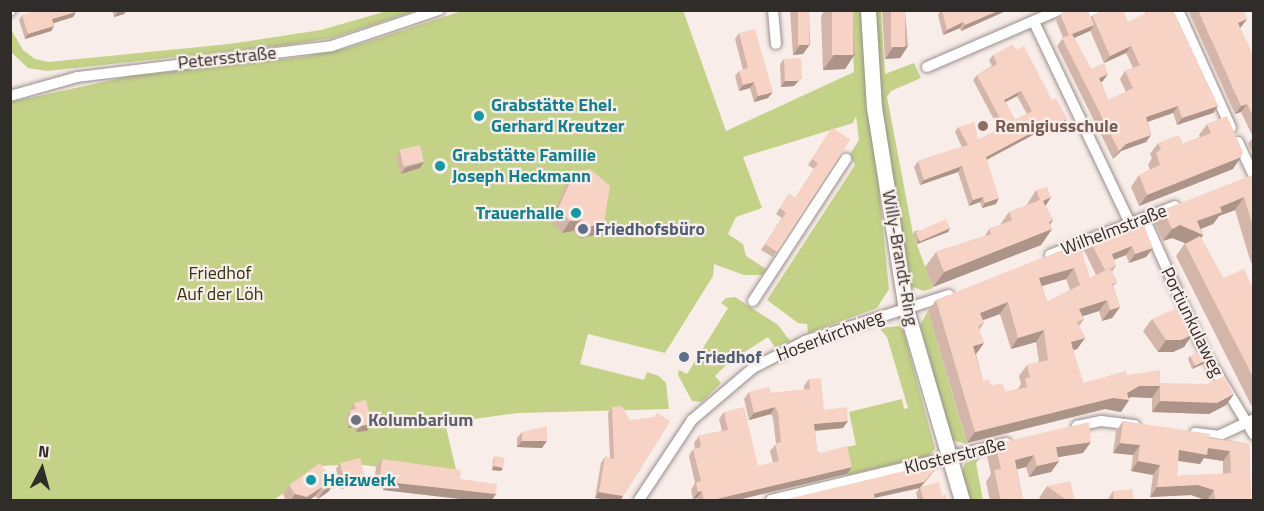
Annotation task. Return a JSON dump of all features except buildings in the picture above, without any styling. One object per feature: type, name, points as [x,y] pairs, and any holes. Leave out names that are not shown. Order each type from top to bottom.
[{"type":"main road","name":"Willy-Brandt-Ring","points":[[868,10],[874,107],[906,309],[962,501]]},
{"type":"street","name":"Petersstraße","points":[[11,94],[77,77],[332,46],[439,10]]},
{"type":"street","points":[[773,10],[776,44]]},
{"type":"street","points":[[927,67],[1059,10]]},
{"type":"street","points":[[1092,10],[1093,14],[1101,10]]},
{"type":"street","points":[[1178,10],[1253,175],[1242,179]]},
{"type":"street","points":[[1034,22],[1131,223]]},
{"type":"street","points":[[753,301],[846,159]]},
{"type":"street","name":"Wilhelmstraße","points":[[1043,258],[1188,201]]},
{"type":"street","name":"Portiunkulaweg","points":[[1144,218],[1206,355],[1249,421],[1254,435]]},
{"type":"street","points":[[906,309],[966,288]]},
{"type":"street","name":"Hoserkirchweg","points":[[639,501],[692,420],[753,368],[805,341],[906,309]]},
{"type":"street","points":[[1067,429],[1101,421],[1148,427]]},
{"type":"street","points":[[1183,431],[1218,436],[1249,421]]},
{"type":"street","name":"Klosterstraße","points":[[771,501],[1022,440]]},
{"type":"green space","name":"Friedhof Auf der Löh","points":[[683,10],[726,131],[854,72],[851,11],[861,11],[889,289],[877,308],[808,333],[807,324],[798,323],[767,300],[855,165],[850,154],[859,140],[856,116],[853,123],[743,157],[762,208],[736,217],[728,234],[743,244],[746,256],[766,269],[762,275],[744,275],[714,264],[713,276],[665,353],[588,334],[580,364],[644,380],[647,372],[659,376],[666,383],[669,409],[518,413],[445,423],[458,478],[356,464],[322,466],[274,500],[11,500],[11,102],[131,76],[303,57],[348,48],[462,11]]},
{"type":"green space","points":[[387,11],[415,11],[332,38],[47,71],[28,68],[11,52],[11,29],[23,50],[35,59],[49,62],[229,44],[321,30]]},
{"type":"green space","points":[[874,11],[881,11],[885,74],[914,63],[921,78],[891,91],[887,97],[913,234],[933,288],[924,291],[910,286],[880,108]]},
{"type":"green space","points":[[735,297],[778,325],[790,341],[775,347],[768,337],[729,362],[715,376],[721,383],[702,402],[692,401],[678,375],[679,370],[687,374],[728,308],[721,303],[726,298]]},
{"type":"green space","points":[[928,311],[967,444],[952,440],[920,325]]},
{"type":"green space","points":[[899,326],[903,329],[935,449],[928,456],[847,475],[841,448],[856,445],[849,412],[902,399],[904,409],[908,408],[887,337],[879,328]]},
{"type":"green space","points":[[980,458],[976,463],[983,500],[969,500],[961,476],[965,463]]},
{"type":"place","name":"Grabstätte Ehel. Gerhard Kreutzer","points":[[479,116]]},
{"type":"place","name":"Remigiusschule","points":[[983,126]]},
{"type":"place","name":"Grabstätte Familie Joseph Heckmann","points":[[440,166]]},
{"type":"place","name":"Trauerhalle","points":[[576,213]]},
{"type":"place","name":"Friedhofsbüro","points":[[583,229]]},
{"type":"place","name":"Friedhof","points":[[684,357]]},
{"type":"place","name":"Kolumbarium","points":[[356,420]]},
{"type":"place","name":"Heizwerk","points":[[311,480]]}]
